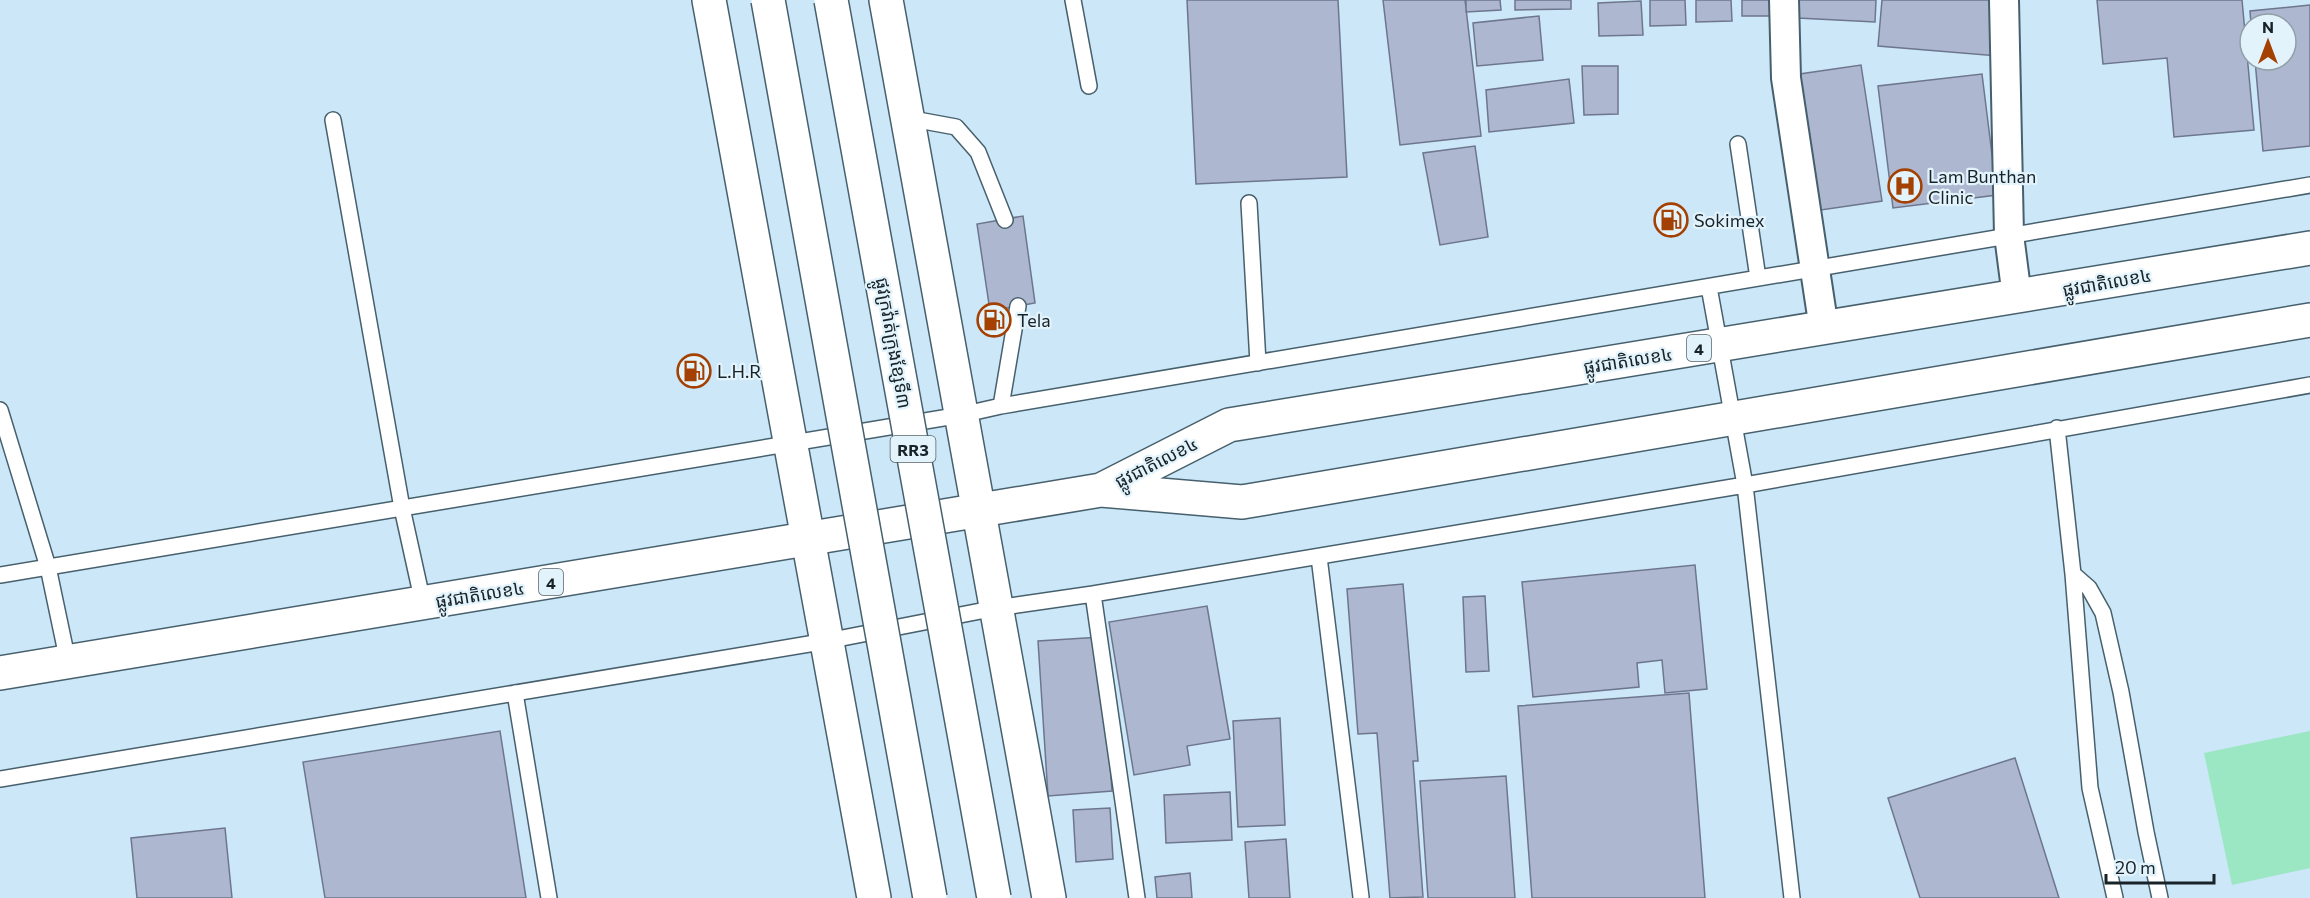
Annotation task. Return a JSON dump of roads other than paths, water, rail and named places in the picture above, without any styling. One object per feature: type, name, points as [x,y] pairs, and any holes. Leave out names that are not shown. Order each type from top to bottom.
[{"type":"main road","points":[[709,0],[874,898]]},
{"type":"main road","points":[[768,0],[930,898]]},
{"type":"main road","name":"ផ្លូវក្រវ៉ាត់ក្រុងខ្សែទី៣","points":[[831,0],[994,898]]},
{"type":"main road","points":[[886,0],[1049,898]]},
{"type":"main road","name":"ផ្លូវជាតិលេខ៤","points":[[1101,490],[1229,425],[2310,249]]},
{"type":"main road","name":"ផ្លូវជាតិលេខ៤","points":[[0,674],[1101,490],[1242,502],[2310,320]]},
{"type":"street","points":[[1784,0],[1786,78],[1824,329]]},
{"type":"street","points":[[2004,0],[2009,235],[2017,297]]},
{"type":"lane","points":[[1073,0],[1089,86]]},
{"type":"lane","points":[[907,118],[956,127],[978,152],[1005,220]]},
{"type":"lane","points":[[333,120],[402,508],[423,603]]},
{"type":"lane","points":[[1738,144],[1758,278]]},
{"type":"lane","points":[[0,575],[790,444],[1001,406],[2310,185]]},
{"type":"lane","points":[[1249,203],[1258,363]]},
{"type":"lane","points":[[1710,287],[1745,485],[1792,898]]},
{"type":"lane","points":[[1001,406],[1018,306]]},
{"type":"lane","points":[[0,779],[826,641],[996,608],[1093,594],[1745,485],[2310,385]]},
{"type":"lane","points":[[0,410],[48,567],[68,662]]},
{"type":"lane","points":[[2057,428],[2073,574],[2090,788],[2115,898]]},
{"type":"lane","points":[[1319,556],[1361,897]]},
{"type":"lane","points":[[2073,574],[2089,588],[2103,613],[2121,692],[2160,898]]},
{"type":"lane","points":[[1093,594],[1137,898]]},
{"type":"lane","points":[[515,693],[549,898]]},
{"type":"place","name":"Lam Bunthan Clinic","points":[[1905,186]]},
{"type":"place","name":"Sokimex","points":[[1671,220]]},
{"type":"place","name":"Tela","points":[[994,320]]},
{"type":"place","name":"L.H.R","points":[[694,371]]}]
